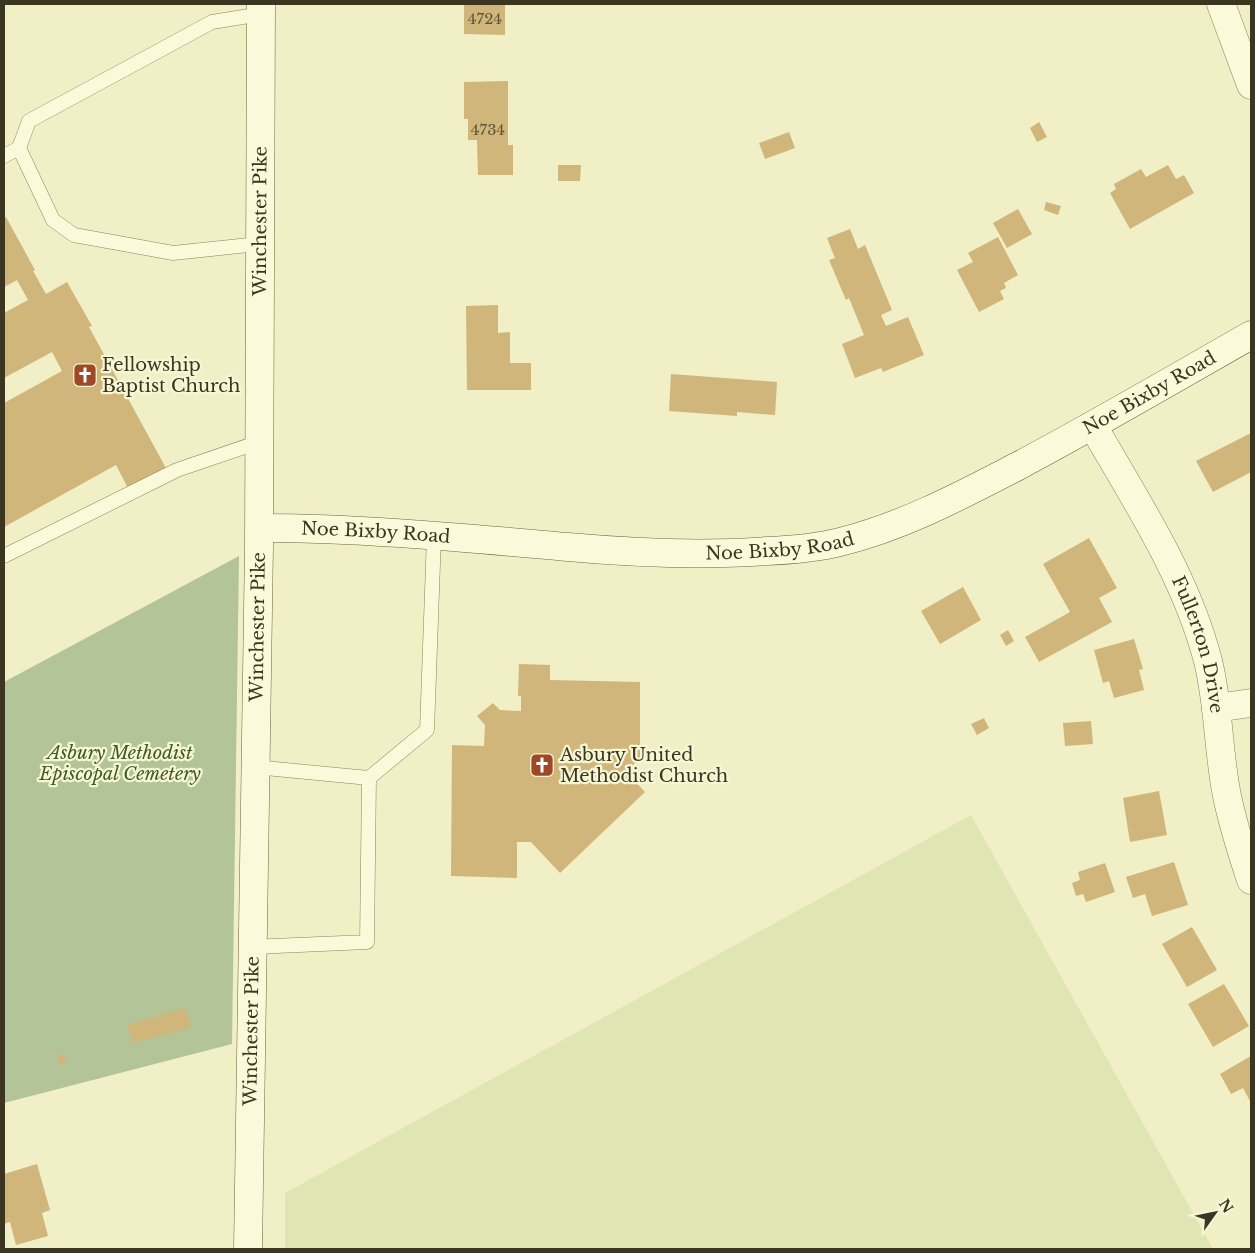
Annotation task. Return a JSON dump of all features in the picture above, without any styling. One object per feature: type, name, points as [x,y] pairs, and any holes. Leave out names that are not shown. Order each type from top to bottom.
[{"type":"street","points":[[1221,4],[1251,85]]},
{"type":"street","name":"Winchester Pike","points":[[248,1249],[251,947],[260,528],[259,244],[261,9]]},
{"type":"street","name":"Noe Bixby Road","points":[[260,528],[336,528],[677,554],[764,552],[838,543],[891,527],[944,504],[1093,426],[1251,335]]},
{"type":"street","name":"Fullerton Drive","points":[[1093,426],[1160,542],[1196,623],[1208,662],[1227,796],[1241,851],[1251,880]]},
{"type":"street","points":[[1216,708],[1251,703]]},
{"type":"lane","points":[[4,156],[19,148],[29,121],[212,22],[261,9]]},
{"type":"lane","points":[[19,148],[53,220],[74,235],[173,253],[259,244]]},
{"type":"lane","points":[[4,556],[177,470],[259,442]]},
{"type":"lane","points":[[254,767],[369,778],[427,730],[434,536]]},
{"type":"lane","points":[[251,947],[367,942],[369,778]]},
{"type":"green space","name":"Asbury Methodist Episcopal Cemetery","points":[[239,556],[232,1044],[4,1103],[4,682]]},
{"type":"green space","points":[[971,815],[1213,1249],[285,1249],[285,1193]]},
{"type":"building","points":[[464,4],[505,4],[505,35],[464,34]]},
{"type":"building","points":[[508,81],[508,145],[513,145],[513,175],[478,175],[477,140],[468,140],[468,119],[464,119],[464,82]]},
{"type":"building","points":[[1039,122],[1047,137],[1037,142],[1030,128]]},
{"type":"building","points":[[789,132],[795,148],[765,159],[759,143]]},
{"type":"building","points":[[558,165],[581,165],[580,181],[558,181]]},
{"type":"building","points":[[1168,165],[1176,179],[1184,175],[1194,193],[1130,229],[1110,193],[1116,189],[1114,184],[1141,169],[1146,177]]},
{"type":"building","points":[[1046,202],[1061,206],[1058,215],[1044,210]]},
{"type":"building","points":[[1018,209],[1032,234],[1007,248],[993,223]]},
{"type":"building","name":"Fellowship Baptist Church","points":[[6,217],[46,294],[67,282],[92,326],[89,327],[167,470],[129,490],[116,465],[4,527],[4,403],[62,371],[52,352],[4,378],[4,313],[28,300],[17,280],[4,287],[4,218]]},
{"type":"building","points":[[850,229],[858,249],[865,245],[892,310],[881,315],[886,326],[908,317],[924,355],[883,372],[881,368],[855,378],[842,344],[864,335],[849,298],[846,300],[829,260],[835,258],[827,238]]},
{"type":"building","points":[[998,237],[1018,275],[1004,283],[1006,288],[1000,291],[1004,299],[979,312],[957,270],[973,262],[968,253]]},
{"type":"building","points":[[498,305],[498,333],[510,332],[510,363],[531,363],[531,390],[467,390],[466,306]]},
{"type":"building","points":[[671,374],[777,382],[775,415],[737,412],[737,416],[669,411]]},
{"type":"building","points":[[1251,433],[1251,472],[1213,492],[1196,461]]},
{"type":"building","points":[[1089,538],[1117,588],[1099,598],[1112,622],[1039,662],[1025,637],[1070,612],[1043,564]]},
{"type":"building","points":[[963,587],[981,620],[940,644],[921,611]]},
{"type":"building","points":[[1008,630],[1014,641],[1006,646],[1000,635]]},
{"type":"building","points":[[1134,639],[1143,669],[1139,670],[1144,690],[1114,698],[1109,681],[1103,683],[1094,650]]},
{"type":"building","name":"Asbury United Methodist Church","points":[[519,664],[550,665],[550,680],[640,682],[640,758],[626,772],[645,792],[560,873],[531,842],[517,842],[517,878],[451,876],[452,745],[484,746],[485,725],[477,716],[493,703],[500,710],[521,711],[521,696],[518,696]]},
{"type":"building","points":[[984,718],[989,728],[977,735],[971,724]]},
{"type":"building","points":[[1091,721],[1093,744],[1065,746],[1063,723]]},
{"type":"building","points":[[1159,791],[1167,835],[1130,842],[1123,798]]},
{"type":"building","points":[[1174,862],[1188,905],[1152,916],[1145,894],[1133,898],[1126,877]]},
{"type":"building","points":[[1105,863],[1115,892],[1086,902],[1083,894],[1076,896],[1072,883],[1080,880],[1078,872]]},
{"type":"building","points":[[1192,927],[1217,970],[1187,987],[1162,944]]},
{"type":"building","points":[[1224,984],[1249,1026],[1213,1047],[1188,1004]]},
{"type":"building","points":[[185,1008],[191,1028],[133,1043],[127,1025]]},
{"type":"building","points":[[64,1054],[66,1064],[59,1065],[57,1055]]},
{"type":"building","points":[[1251,1056],[1251,1103],[1243,1088],[1231,1094],[1220,1074]]},
{"type":"building","points":[[37,1164],[50,1210],[42,1213],[48,1236],[16,1245],[10,1222],[4,1224],[4,1174]]},
{"type":"place","name":"Fellowship Baptist Church","points":[[85,375]]},
{"type":"place","name":"Asbury United Methodist Church","points":[[542,765]]}]
